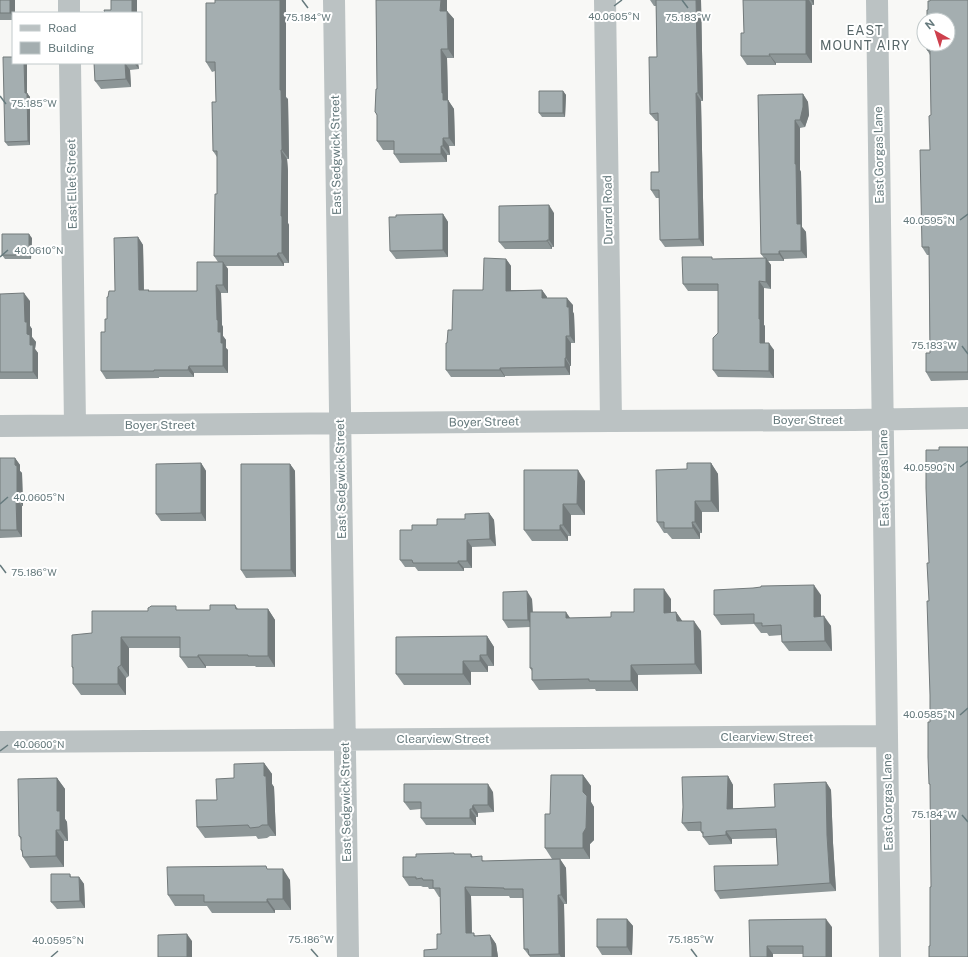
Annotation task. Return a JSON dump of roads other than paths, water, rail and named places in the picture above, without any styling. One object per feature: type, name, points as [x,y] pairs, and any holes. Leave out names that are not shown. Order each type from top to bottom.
[{"type":"street","points":[[69,0],[70,12]]},
{"type":"street","name":"East Sedgwick Street","points":[[334,0],[348,957]]},
{"type":"street","name":"Durard Road","points":[[605,0],[611,421]]},
{"type":"street","name":"East Gorgas Lane","points":[[877,0],[890,957]]},
{"type":"street","name":"East Ellet Street","points":[[70,64],[75,425]]},
{"type":"street","name":"Boyer Street","points":[[0,426],[883,420],[968,418]]},
{"type":"street","name":"Clearview Street","points":[[0,742],[887,736]]},
{"type":"district","name":"EAST MOUNT AIRY","points":[[865,38]]}]
